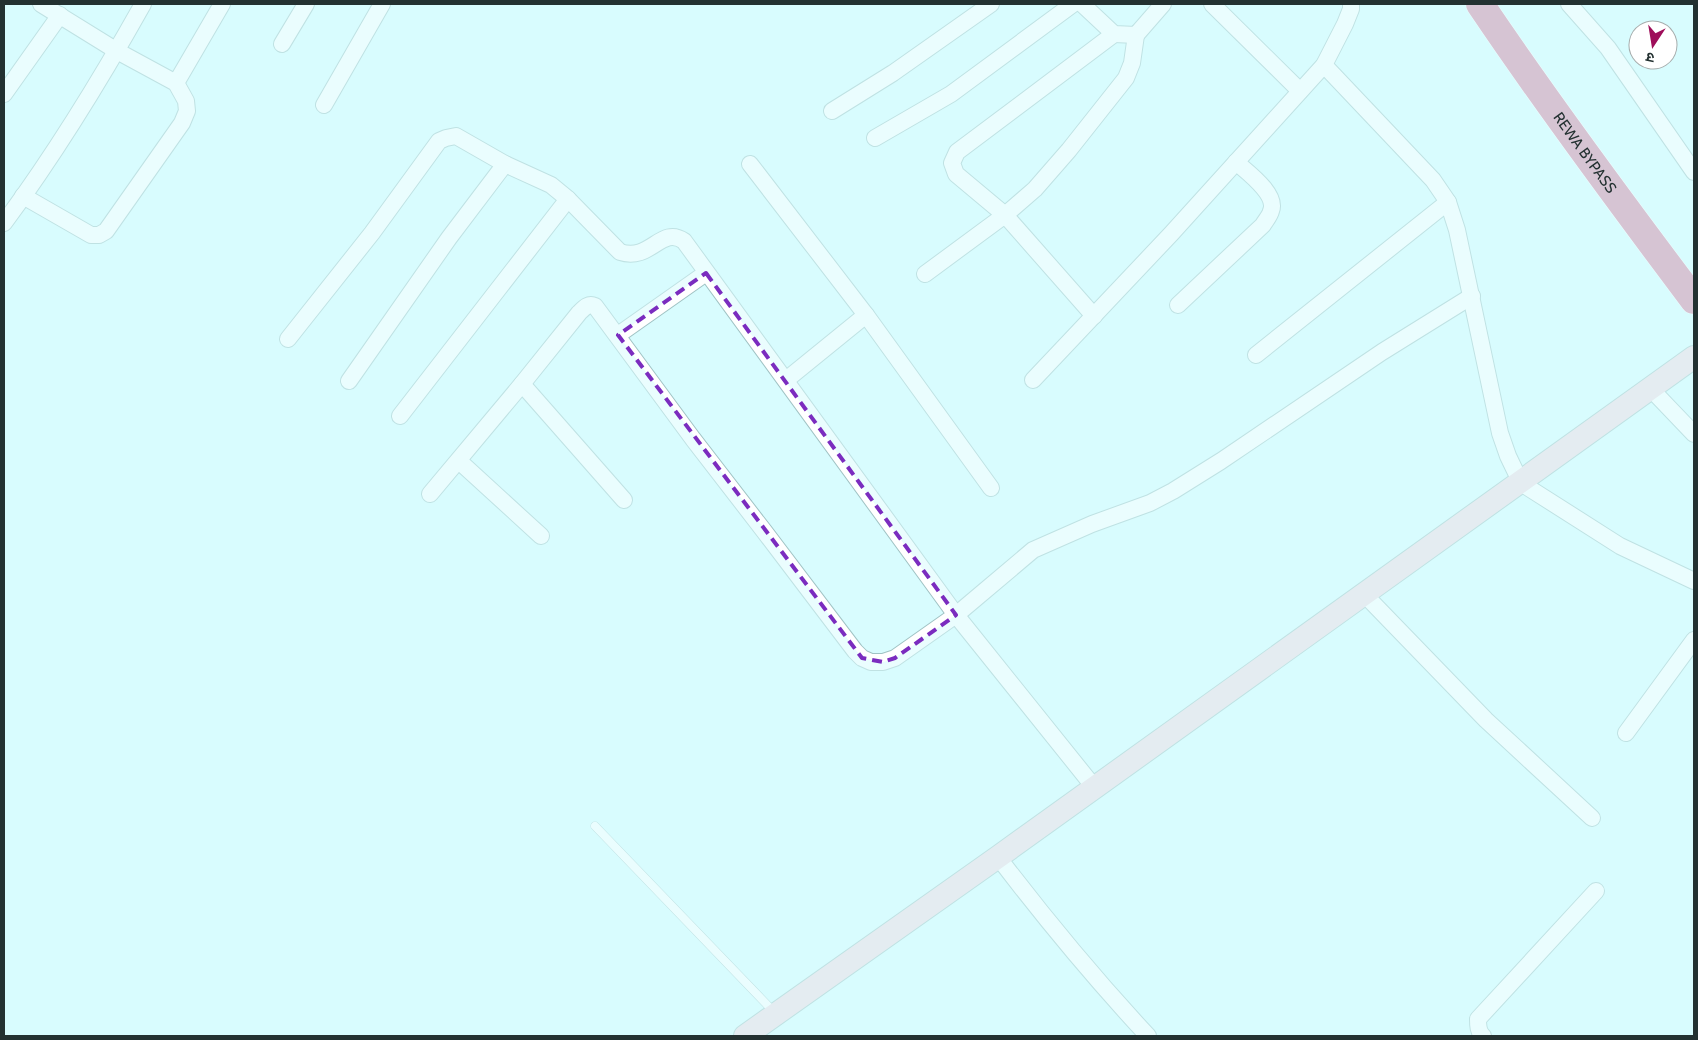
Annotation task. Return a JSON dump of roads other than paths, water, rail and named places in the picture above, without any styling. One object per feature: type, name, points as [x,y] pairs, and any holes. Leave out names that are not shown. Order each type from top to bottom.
[{"type":"highway","name":"REWA BYPASS","points":[[1480,4],[1514,55],[1618,199],[1694,300]]},
{"type":"street","points":[[24,196],[91,235],[99,235],[106,231],[182,123],[187,110],[186,101],[176,84],[117,51],[41,4]]},
{"type":"street","points":[[4,223],[24,196],[117,51],[143,4]]},
{"type":"street","points":[[176,84],[222,4]]},
{"type":"street","points":[[282,44],[306,4]]},
{"type":"street","points":[[324,106],[382,4]]},
{"type":"street","points":[[832,111],[893,73],[991,4]]},
{"type":"street","points":[[875,138],[950,94],[1073,4]]},
{"type":"street","points":[[1082,4],[1114,34]]},
{"type":"street","points":[[925,274],[1005,216],[1035,189],[1110,100],[1126,78],[1132,63],[1136,35],[1163,4]]},
{"type":"street","points":[[1212,4],[1300,91]]},
{"type":"street","points":[[1033,380],[1171,234],[1324,65],[1345,24],[1351,4]]},
{"type":"street","points":[[1570,4],[1608,48],[1694,172]]},
{"type":"street","points":[[4,94],[60,15]]},
{"type":"street","points":[[1094,316],[1005,216],[956,174],[952,163],[957,152],[1114,34],[1136,35]]},
{"type":"street","points":[[1324,65],[1433,180],[1448,202],[1457,230],[1472,296],[1500,434],[1521,483],[1620,546],[1694,581]]},
{"type":"street","points":[[288,339],[372,233],[438,141],[446,138],[456,136],[505,164],[551,185],[568,199],[620,252],[628,254],[641,253],[668,236],[684,240],[706,273],[956,614],[1094,787]]},
{"type":"street","points":[[1178,305],[1263,225],[1272,211],[1272,203],[1266,190],[1236,162]]},
{"type":"street","points":[[349,381],[449,238],[505,164]]},
{"type":"street","points":[[750,164],[866,315],[991,488]]},
{"type":"street","points":[[400,416],[568,199]]},
{"type":"street","points":[[1256,355],[1448,202]]},
{"type":"street","points":[[618,336],[706,273]]},
{"type":"street","points":[[430,494],[579,313],[588,305],[595,306],[832,622],[862,658],[871,662],[883,662],[895,658],[956,614],[1033,550],[1173,491],[1221,461],[1382,352],[1472,296]]},
{"type":"street","points":[[786,380],[866,315]]},
{"type":"street","points":[[745,1036],[1365,595],[1694,357]]},
{"type":"street","points":[[522,384],[624,500]]},
{"type":"street","points":[[1651,389],[1694,434]]},
{"type":"street","points":[[459,461],[541,536]]},
{"type":"street","points":[[1365,595],[1486,720],[1592,818]]},
{"type":"street","points":[[1626,733],[1694,640]]},
{"type":"street","points":[[998,857],[1082,963],[1148,1036]]},
{"type":"street","points":[[1482,1036],[1478,1026],[1478,1019],[1596,891]]},
{"type":"lane","points":[[595,826],[776,1014]]}]
